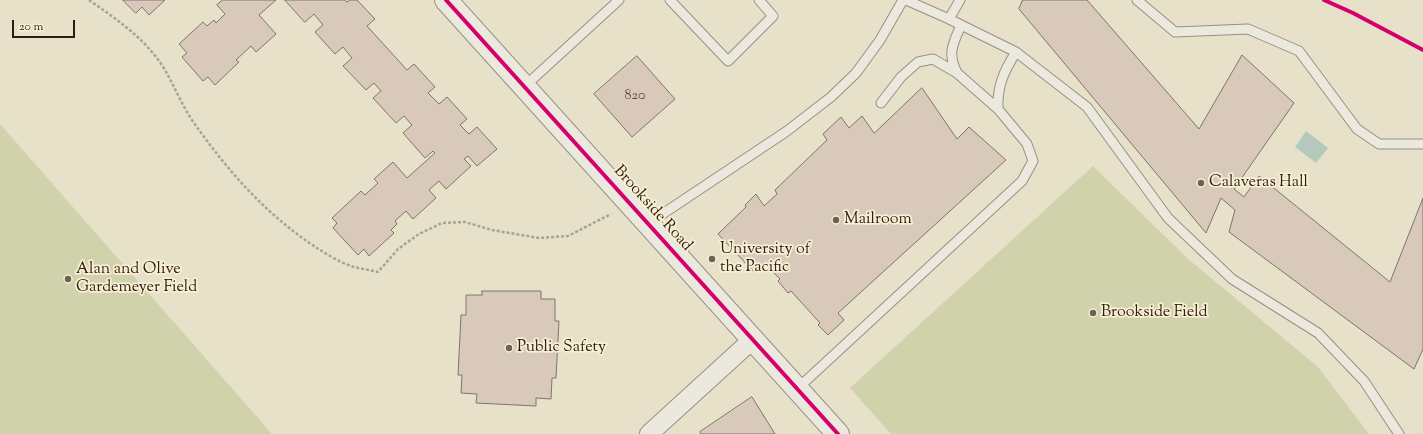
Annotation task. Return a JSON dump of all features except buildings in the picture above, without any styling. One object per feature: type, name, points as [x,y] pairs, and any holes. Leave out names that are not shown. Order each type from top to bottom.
[{"type":"street","name":"Brookside Road","points":[[446,0],[838,434]]},
{"type":"street","points":[[649,434],[752,340]]},
{"type":"lane","points":[[525,86],[619,0]]},
{"type":"lane","points":[[670,0],[728,61],[773,16],[759,0]]},
{"type":"lane","points":[[649,223],[787,131],[831,97],[856,73],[880,40],[904,0],[949,19],[1016,52],[1087,107],[1168,218],[1232,279],[1318,333],[1364,381],[1399,434]]},
{"type":"lane","points":[[949,19],[960,0]]},
{"type":"lane","points":[[1137,0],[1175,32],[1248,29],[1299,51],[1357,129],[1379,144],[1423,144]]},
{"type":"lane","points":[[957,73],[951,54],[953,44],[961,25]]},
{"type":"lane","points":[[998,109],[998,96],[1001,81],[1016,52]]},
{"type":"lane","points":[[797,389],[1022,181],[1033,161],[1027,144],[998,109],[957,73],[933,59],[918,62],[901,77],[880,103]]},
{"type":"path","points":[[89,0],[129,28],[153,53],[171,78],[191,118],[231,173],[265,208],[302,238],[331,257],[354,267],[378,272],[398,249],[420,234],[442,223],[466,222],[492,230],[539,238],[568,236],[630,203]]},
{"type":"green space","name":"Alan and Olive Gardemeyer Field","points":[[0,124],[272,434],[0,434]]},
{"type":"green space","name":"Brookside Field","points":[[1093,166],[1188,259],[1318,367],[1369,434],[891,434],[850,388]]},
{"type":"shaded area","points":[[1306,131],[1328,148],[1316,163],[1295,147]]},
{"type":"cycle path","points":[[446,0],[838,434]]},
{"type":"cycle path","points":[[1324,0],[1353,13],[1423,50]]},
{"type":"place","name":"Calaveras Hall","points":[[1201,183]]},
{"type":"place","name":"Mailroom","points":[[836,220]]},
{"type":"place","name":"University of the Pacific","points":[[712,259]]},
{"type":"place","name":"Alan and Olive Gardemeyer Field","points":[[68,279]]},
{"type":"place","name":"Brookside Field","points":[[1093,313]]},
{"type":"place","name":"Public Safety","points":[[509,348]]}]
